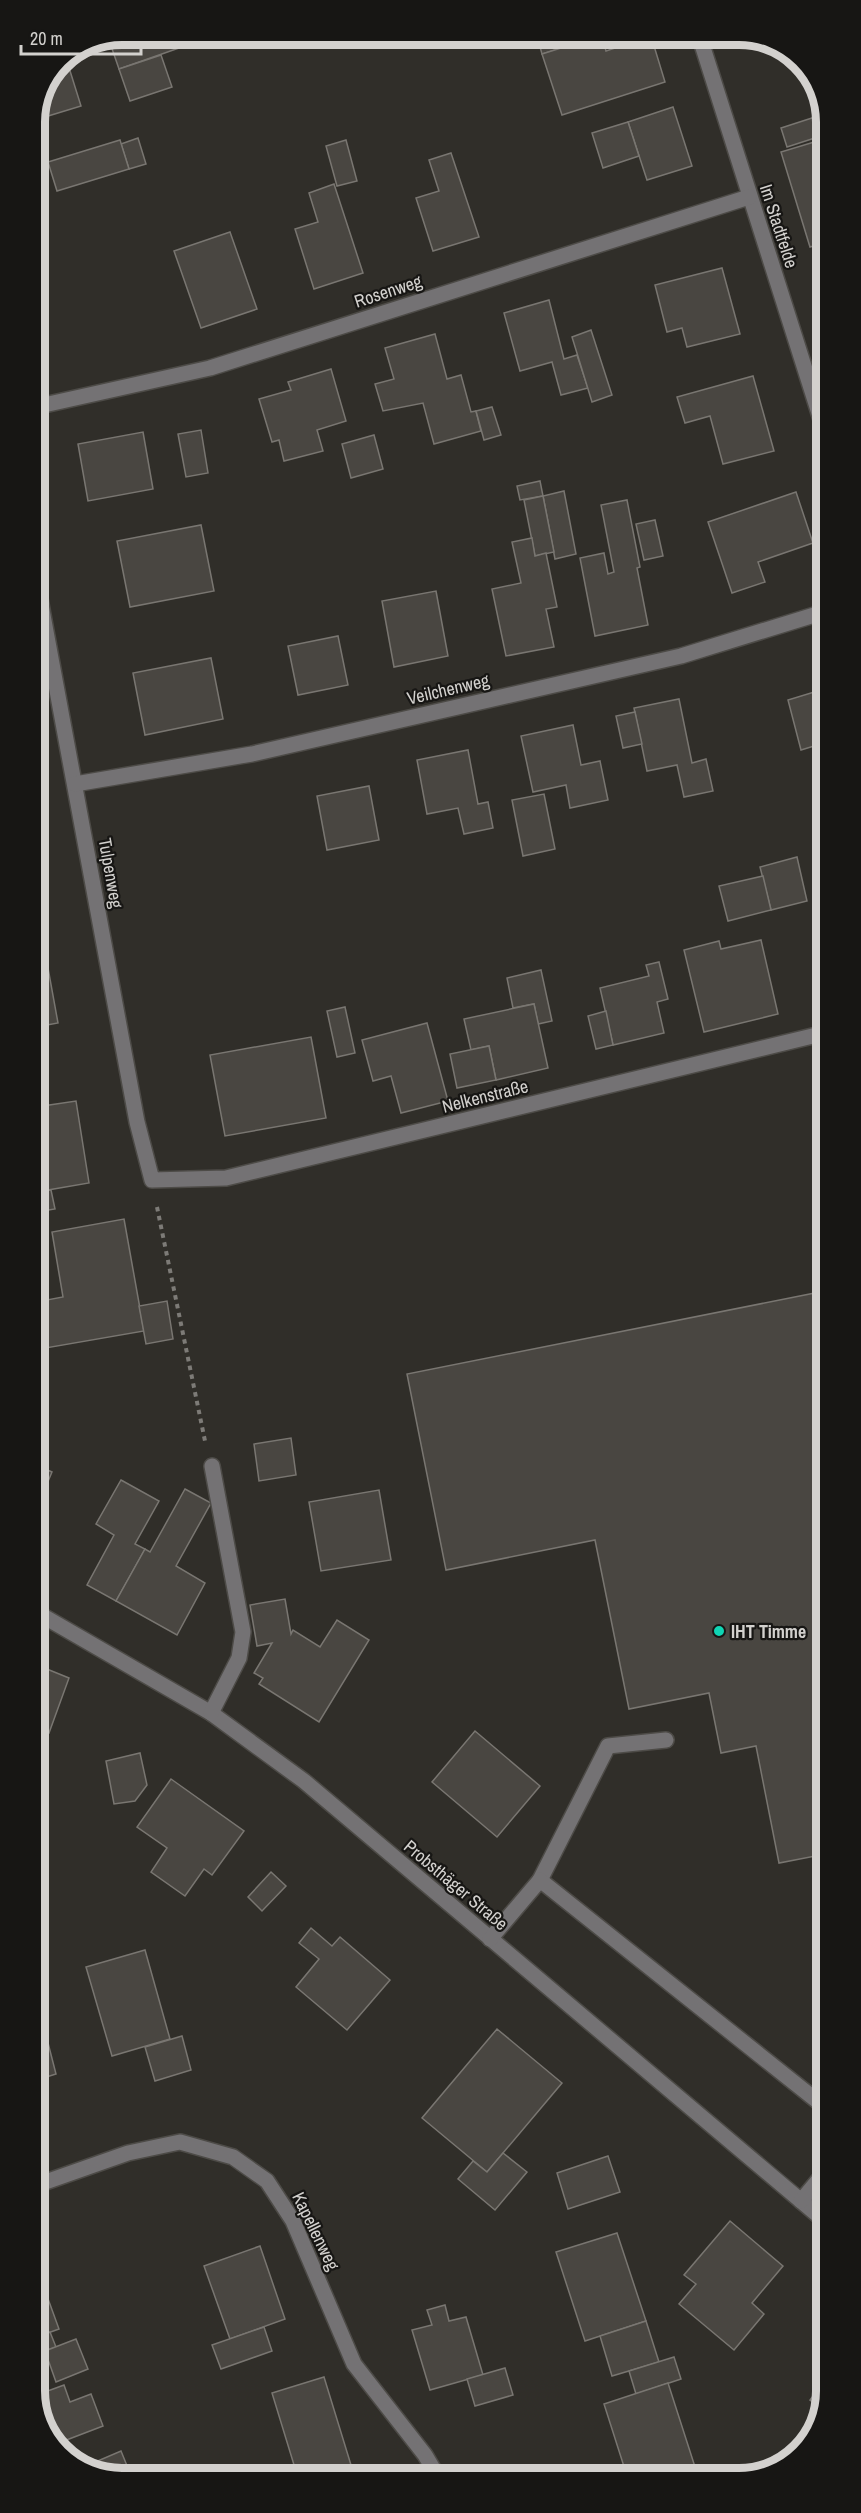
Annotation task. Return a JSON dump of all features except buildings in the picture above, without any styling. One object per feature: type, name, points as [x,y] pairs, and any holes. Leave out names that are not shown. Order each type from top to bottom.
[{"type":"street","name":"Im Stadtfelde","points":[[702,45],[816,404]]},
{"type":"street","name":"Rosenweg","points":[[45,405],[210,368],[749,197]]},
{"type":"street","name":"Veilchenweg","points":[[75,784],[252,754],[658,661],[816,614]]},
{"type":"street","name":"Tulpenweg","points":[[45,625],[137,1122],[152,1180]]},
{"type":"street","name":"Nelkenstraße","points":[[152,1180],[226,1178],[816,1035]]},
{"type":"street","points":[[211,1713],[240,1658],[243,1632],[212,1466]]},
{"type":"street","name":"Probsthäger Straße","points":[[45,1617],[211,1713],[304,1781],[816,2214]]},
{"type":"street","points":[[490,1938],[540,1880],[608,1746],[666,1740]]},
{"type":"street","points":[[540,1880],[816,2101]]},
{"type":"street","name":"Kapellenweg","points":[[45,2182],[128,2153],[180,2142],[232,2157],[267,2181],[293,2221],[354,2364],[432,2468]]},
{"type":"street","points":[[801,2201],[816,2183]]},
{"type":"path","points":[[152,1180],[206,1449],[212,1466]]},
{"type":"place","name":"IHT Timme","points":[[719,1631]]}]
